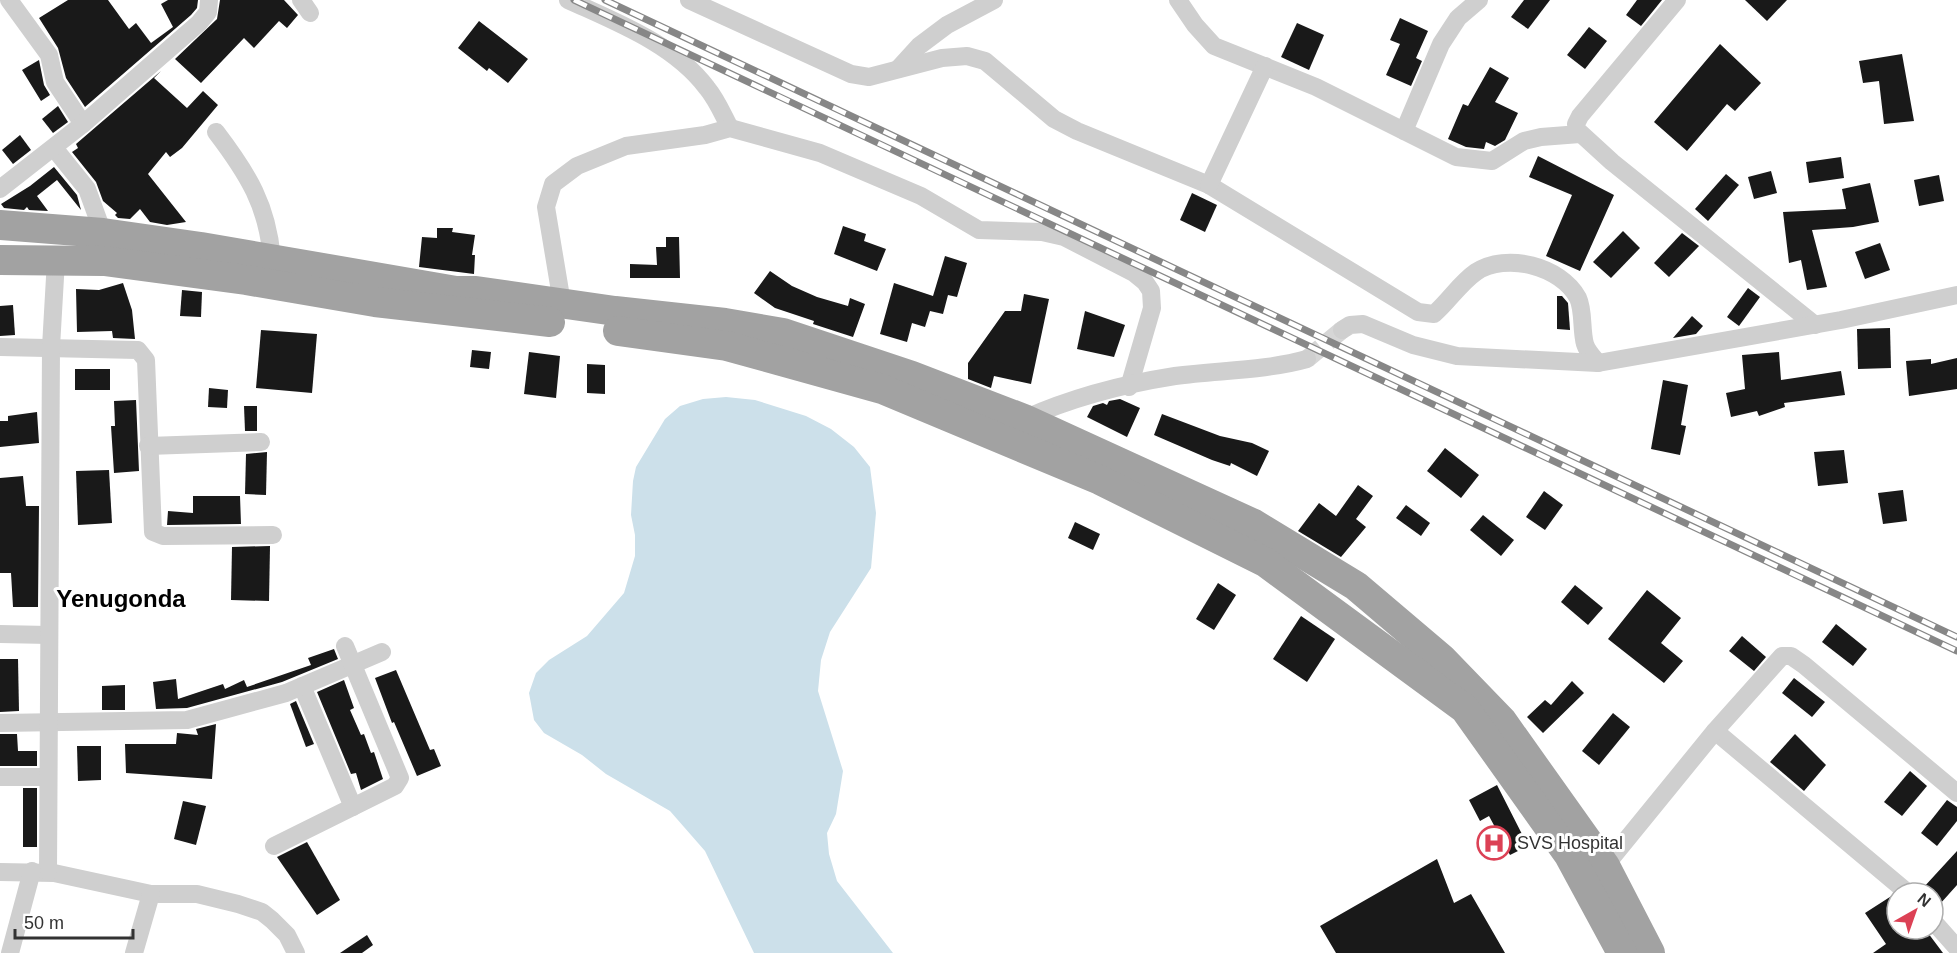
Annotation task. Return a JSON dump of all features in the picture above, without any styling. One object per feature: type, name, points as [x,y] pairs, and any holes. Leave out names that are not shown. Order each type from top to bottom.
[{"type":"highway","points":[[0,225],[103,233],[456,291],[476,291],[725,323],[783,333],[912,376],[1024,419],[1254,524],[1356,586],[1442,659],[1502,722],[1605,866],[1650,953]]},
{"type":"highway","points":[[0,260],[116,263],[246,280],[375,302],[530,319],[727,346],[882,389],[1100,480],[1265,562],[1465,709],[1569,855],[1622,953]]},
{"type":"street","points":[[0,5],[7,0],[49,55],[55,82],[83,124]]},
{"type":"street","points":[[568,0],[617,22],[659,46],[690,69],[707,88],[730,128]]},
{"type":"street","points":[[689,0],[851,74],[869,77],[942,58],[967,56],[985,61],[1054,119],[1077,131],[1209,186],[1418,312],[1434,314],[1466,280],[1485,267],[1523,261],[1541,267],[1569,288],[1578,299],[1585,344],[1598,363]]},
{"type":"street","points":[[896,70],[919,46],[947,24],[994,0]]},
{"type":"street","points":[[1178,0],[1195,25],[1214,46],[1316,87],[1456,157],[1491,161],[1524,141],[1541,137],[1580,134]]},
{"type":"street","points":[[1404,131],[1441,44],[1458,18],[1479,0]]},
{"type":"street","points":[[4,179],[54,147],[83,124],[199,23],[208,12],[212,1]]},
{"type":"street","points":[[1674,2],[1580,116],[1576,123],[1580,134],[1815,325]]},
{"type":"street","points":[[1209,186],[1265,66]]},
{"type":"street","points":[[562,303],[546,207],[547,197],[553,184],[577,166],[626,146],[705,135],[730,128],[820,153],[929,200],[979,230],[1042,232],[1064,237],[1134,273],[1146,282],[1151,291],[1152,308],[1129,387]]},
{"type":"street","points":[[216,132],[250,180],[260,200],[267,221],[272,260]]},
{"type":"street","points":[[54,147],[81,180],[93,199],[103,233]]},
{"type":"street","points":[[10,953],[40,872],[47,777],[51,347],[56,260]]},
{"type":"street","points":[[1342,330],[1350,325],[1363,324],[1413,345],[1457,356],[1598,363],[1815,325],[1957,295]]},
{"type":"street","points":[[0,347],[131,348],[143,354],[146,360],[150,526],[155,535],[273,535]]},
{"type":"street","points":[[1024,419],[1054,405],[1173,376],[1283,366],[1307,359]]},
{"type":"street","points":[[148,446],[261,442]]},
{"type":"street","points":[[0,634],[49,635]]},
{"type":"street","points":[[274,846],[395,786],[400,778],[345,646]]},
{"type":"street","points":[[0,723],[187,720],[254,703],[302,686],[382,652]]},
{"type":"street","points":[[1605,866],[1715,731],[1775,661],[1782,656],[1791,656],[1957,793]]},
{"type":"street","points":[[302,686],[353,807]]},
{"type":"street","points":[[1715,731],[1894,881]]},
{"type":"street","points":[[0,777],[47,777]]},
{"type":"street","points":[[0,872],[40,872],[151,894],[197,894],[262,912],[287,935],[296,953]]},
{"type":"street","points":[[134,953],[151,894]]},
{"type":"street","points":[[1945,934],[1957,948]]},
{"type":"water","points":[[726,397],[755,400],[806,416],[831,429],[854,447],[870,467],[876,513],[871,568],[830,632],[821,660],[818,691],[843,771],[836,814],[827,833],[829,854],[837,881],[893,953],[754,953],[705,851],[670,811],[606,774],[582,755],[544,733],[534,720],[529,693],[536,673],[549,660],[587,636],[624,593],[635,556],[635,535],[631,515],[636,467],[665,419],[680,406],[703,399]]},
{"type":"building","points":[[68,0],[108,0],[129,29],[136,23],[151,43],[173,27],[161,4],[168,0],[198,0],[197,8],[191,15],[85,107],[66,78],[58,48],[39,18]]},
{"type":"building","points":[[220,0],[284,0],[298,15],[287,28],[279,21],[254,48],[244,38],[201,83],[175,59],[217,19]]},
{"type":"building","points":[[1524,0],[1550,0],[1528,29],[1511,17]]},
{"type":"building","points":[[1637,0],[1662,0],[1641,26],[1626,15]]},
{"type":"building","points":[[1745,0],[1787,0],[1767,21]]},
{"type":"building","points":[[1400,18],[1428,31],[1416,58],[1422,61],[1411,86],[1386,75],[1400,44],[1390,40]]},
{"type":"building","points":[[479,21],[528,59],[508,83],[489,68],[487,71],[458,48]]},
{"type":"building","points":[[1297,23],[1324,35],[1309,70],[1281,57]]},
{"type":"building","points":[[1589,27],[1607,41],[1585,69],[1567,55]]},
{"type":"building","points":[[1720,44],[1761,83],[1735,111],[1727,104],[1687,151],[1654,122]]},
{"type":"building","points":[[1902,54],[1914,121],[1884,124],[1879,81],[1863,83],[1859,61]]},
{"type":"building","points":[[39,60],[44,85],[50,95],[41,101],[22,70]]},
{"type":"building","points":[[1490,67],[1509,78],[1495,102],[1518,113],[1505,140],[1495,146],[1486,142],[1484,149],[1466,147],[1448,139],[1463,104],[1468,106]]},
{"type":"building","points":[[161,71],[154,78],[187,108],[203,91],[218,105],[182,148],[170,157],[166,152],[148,174],[186,222],[167,225],[150,222],[140,209],[130,219],[118,218],[115,215],[117,213],[103,201],[96,182],[72,152],[78,148],[76,144]]},
{"type":"building","points":[[58,106],[68,122],[53,133],[42,119]]},
{"type":"building","points":[[20,135],[31,150],[13,164],[2,150]]},
{"type":"building","points":[[1538,156],[1614,195],[1580,271],[1546,256],[1572,195],[1529,177]]},
{"type":"building","points":[[1841,157],[1844,178],[1809,183],[1806,162]]},
{"type":"building","points":[[54,167],[77,195],[81,210],[57,180],[37,196],[48,211],[29,210],[27,207],[24,210],[4,208],[1,204],[30,186]]},
{"type":"building","points":[[1771,171],[1777,193],[1754,199],[1748,177]]},
{"type":"building","points":[[1726,174],[1739,185],[1708,221],[1695,209]]},
{"type":"building","points":[[1939,175],[1944,201],[1919,206],[1914,180]]},
{"type":"building","points":[[1870,183],[1879,222],[1853,227],[1812,230],[1827,287],[1807,290],[1801,260],[1789,263],[1783,212],[1846,209],[1842,189]]},
{"type":"building","points":[[1192,193],[1217,205],[1205,232],[1180,220]]},
{"type":"building","points":[[843,226],[866,234],[864,241],[886,249],[877,271],[834,254]]},
{"type":"building","points":[[437,228],[453,228],[452,232],[475,235],[472,255],[475,255],[474,274],[419,267],[422,237],[437,238]]},
{"type":"building","points":[[1623,231],[1640,248],[1611,278],[1593,262]]},
{"type":"building","points":[[1682,233],[1699,246],[1669,277],[1654,263]]},
{"type":"building","points":[[666,237],[679,237],[680,278],[630,278],[630,264],[657,265],[656,247],[666,247]]},
{"type":"building","points":[[1880,243],[1890,270],[1865,279],[1855,252]]},
{"type":"building","points":[[945,256],[967,263],[957,297],[948,295],[943,314],[930,311],[925,327],[912,323],[907,342],[880,334],[894,283],[933,296]]},
{"type":"building","points":[[770,271],[792,286],[817,297],[848,306],[850,298],[865,304],[853,337],[775,308],[754,293]]},
{"type":"building","points":[[123,283],[132,310],[135,339],[113,338],[112,331],[77,332],[76,289],[99,290]]},
{"type":"building","points":[[1748,288],[1760,297],[1739,326],[1727,317]]},
{"type":"building","points":[[182,290],[202,292],[201,317],[180,316]]},
{"type":"building","points":[[1024,294],[1049,299],[1031,384],[994,376],[991,388],[968,379],[968,363],[1005,311],[1021,311]]},
{"type":"building","points":[[1557,296],[1562,296],[1568,303],[1570,330],[1557,329]]},
{"type":"building","points":[[13,305],[15,335],[0,336],[0,306]]},
{"type":"building","points":[[1085,311],[1125,325],[1114,357],[1077,349]]},
{"type":"building","points":[[1692,316],[1703,326],[1696,334],[1673,338]]},
{"type":"building","points":[[1890,328],[1891,368],[1858,369],[1857,329]]},
{"type":"building","points":[[261,330],[317,334],[312,393],[256,388]]},
{"type":"building","points":[[472,350],[491,352],[489,369],[470,367]]},
{"type":"building","points":[[529,352],[560,356],[556,398],[524,394]]},
{"type":"building","points":[[1779,352],[1781,380],[1841,371],[1845,395],[1784,403],[1785,407],[1759,416],[1757,411],[1731,417],[1726,393],[1745,389],[1742,355]]},
{"type":"building","points":[[1957,358],[1957,389],[1909,396],[1906,361],[1931,359],[1931,364]]},
{"type":"building","points":[[587,364],[605,365],[605,394],[587,393]]},
{"type":"building","points":[[75,369],[110,369],[110,390],[75,390]]},
{"type":"building","points":[[1663,380],[1688,385],[1681,425],[1686,426],[1680,455],[1651,449]]},
{"type":"building","points":[[209,388],[228,390],[227,408],[208,407]]},
{"type":"building","points":[[1120,399],[1140,408],[1127,437],[1087,417],[1093,406],[1103,403],[1107,405],[1109,401]]},
{"type":"building","points":[[136,400],[139,471],[114,473],[111,426],[115,426],[114,401]]},
{"type":"building","points":[[244,406],[257,406],[257,431],[245,431]]},
{"type":"building","points":[[37,412],[39,443],[0,447],[0,421],[8,421],[8,416]]},
{"type":"building","points":[[1162,414],[1220,436],[1252,443],[1269,451],[1257,476],[1231,463],[1230,466],[1212,460],[1154,435]]},
{"type":"building","points":[[1445,448],[1479,475],[1461,498],[1427,471]]},
{"type":"building","points":[[1844,450],[1848,483],[1818,486],[1814,452]]},
{"type":"building","points":[[267,452],[266,495],[245,494],[246,454]]},
{"type":"building","points":[[109,470],[112,523],[78,525],[76,471]]},
{"type":"building","points":[[23,476],[26,506],[39,506],[38,607],[13,607],[11,573],[0,573],[0,478]]},
{"type":"building","points":[[1358,485],[1373,496],[1356,519],[1366,527],[1341,557],[1298,531],[1319,503],[1336,516]]},
{"type":"building","points":[[1903,490],[1907,521],[1883,524],[1878,493]]},
{"type":"building","points":[[1544,491],[1563,505],[1545,530],[1526,517]]},
{"type":"building","points":[[193,496],[240,496],[241,524],[167,525],[168,511],[193,513]]},
{"type":"building","points":[[1406,505],[1430,523],[1421,536],[1396,518]]},
{"type":"building","points":[[1483,515],[1514,540],[1501,556],[1470,530]]},
{"type":"building","points":[[1075,522],[1100,534],[1093,550],[1068,538]]},
{"type":"building","points":[[270,546],[269,601],[231,600],[232,547]]},
{"type":"building","points":[[1218,583],[1236,595],[1214,630],[1196,619]]},
{"type":"building","points":[[1575,585],[1603,608],[1588,625],[1561,602]]},
{"type":"building","points":[[1647,590],[1681,618],[1661,643],[1683,661],[1664,683],[1608,639]]},
{"type":"building","points":[[1301,616],[1335,639],[1307,682],[1273,659]]},
{"type":"building","points":[[1836,624],[1867,649],[1853,666],[1822,642]]},
{"type":"building","points":[[1742,636],[1766,657],[1754,671],[1729,651]]},
{"type":"building","points":[[334,649],[338,659],[282,682],[187,708],[156,709],[153,682],[176,679],[178,699],[223,684],[225,689],[244,680],[247,687],[311,665],[308,658]]},
{"type":"building","points":[[0,659],[18,659],[19,711],[0,712]]},
{"type":"building","points":[[396,670],[430,750],[434,749],[441,766],[417,776],[394,722],[392,723],[375,678]]},
{"type":"building","points":[[1794,678],[1825,702],[1812,717],[1782,693]]},
{"type":"building","points":[[344,680],[354,708],[350,710],[361,735],[364,734],[371,753],[374,752],[383,779],[361,790],[356,773],[351,774],[317,692]]},
{"type":"building","points":[[1572,681],[1584,693],[1543,733],[1527,717],[1545,700],[1551,705]]},
{"type":"building","points":[[125,685],[125,710],[102,710],[102,686]]},
{"type":"building","points":[[296,701],[314,744],[306,747],[290,704]]},
{"type":"building","points":[[1613,713],[1630,727],[1599,765],[1582,751]]},
{"type":"building","points":[[216,724],[212,779],[126,773],[125,744],[176,744],[177,733],[198,735],[196,729]]},
{"type":"building","points":[[0,734],[17,734],[18,751],[37,751],[37,766],[0,766]]},
{"type":"building","points":[[1795,734],[1826,765],[1804,791],[1770,762]]},
{"type":"building","points":[[77,746],[101,746],[101,780],[78,781]]},
{"type":"building","points":[[1910,771],[1927,786],[1902,816],[1884,802]]},
{"type":"building","points":[[1497,785],[1528,846],[1510,855],[1489,816],[1480,821],[1469,800]]},
{"type":"building","points":[[23,788],[37,788],[37,847],[23,847]]},
{"type":"building","points":[[1947,800],[1957,807],[1957,821],[1937,846],[1921,833]]},
{"type":"building","points":[[183,801],[206,806],[196,845],[174,839]]},
{"type":"building","points":[[307,842],[340,900],[317,915],[277,857]]},
{"type":"building","points":[[1957,851],[1957,885],[1945,898],[1945,881],[1929,881]]},
{"type":"building","points":[[1437,859],[1454,903],[1471,894],[1505,953],[1336,953],[1320,926]]},
{"type":"building","points":[[1885,900],[1885,941],[1934,941],[1943,953],[1873,953],[1886,944],[1865,913]]},
{"type":"building","points":[[367,935],[373,945],[362,953],[340,953]]},
{"type":"tunnel","points":[[1307,359],[1342,330]]},
{"type":"railway","points":[[574,0],[1957,651]]},
{"type":"railway","points":[[605,0],[1957,637]]},
{"type":"place","name":"SVS Hospital","points":[[1494,843]]},
{"type":"district","name":"Yenugonda","points":[[121,598]]}]
